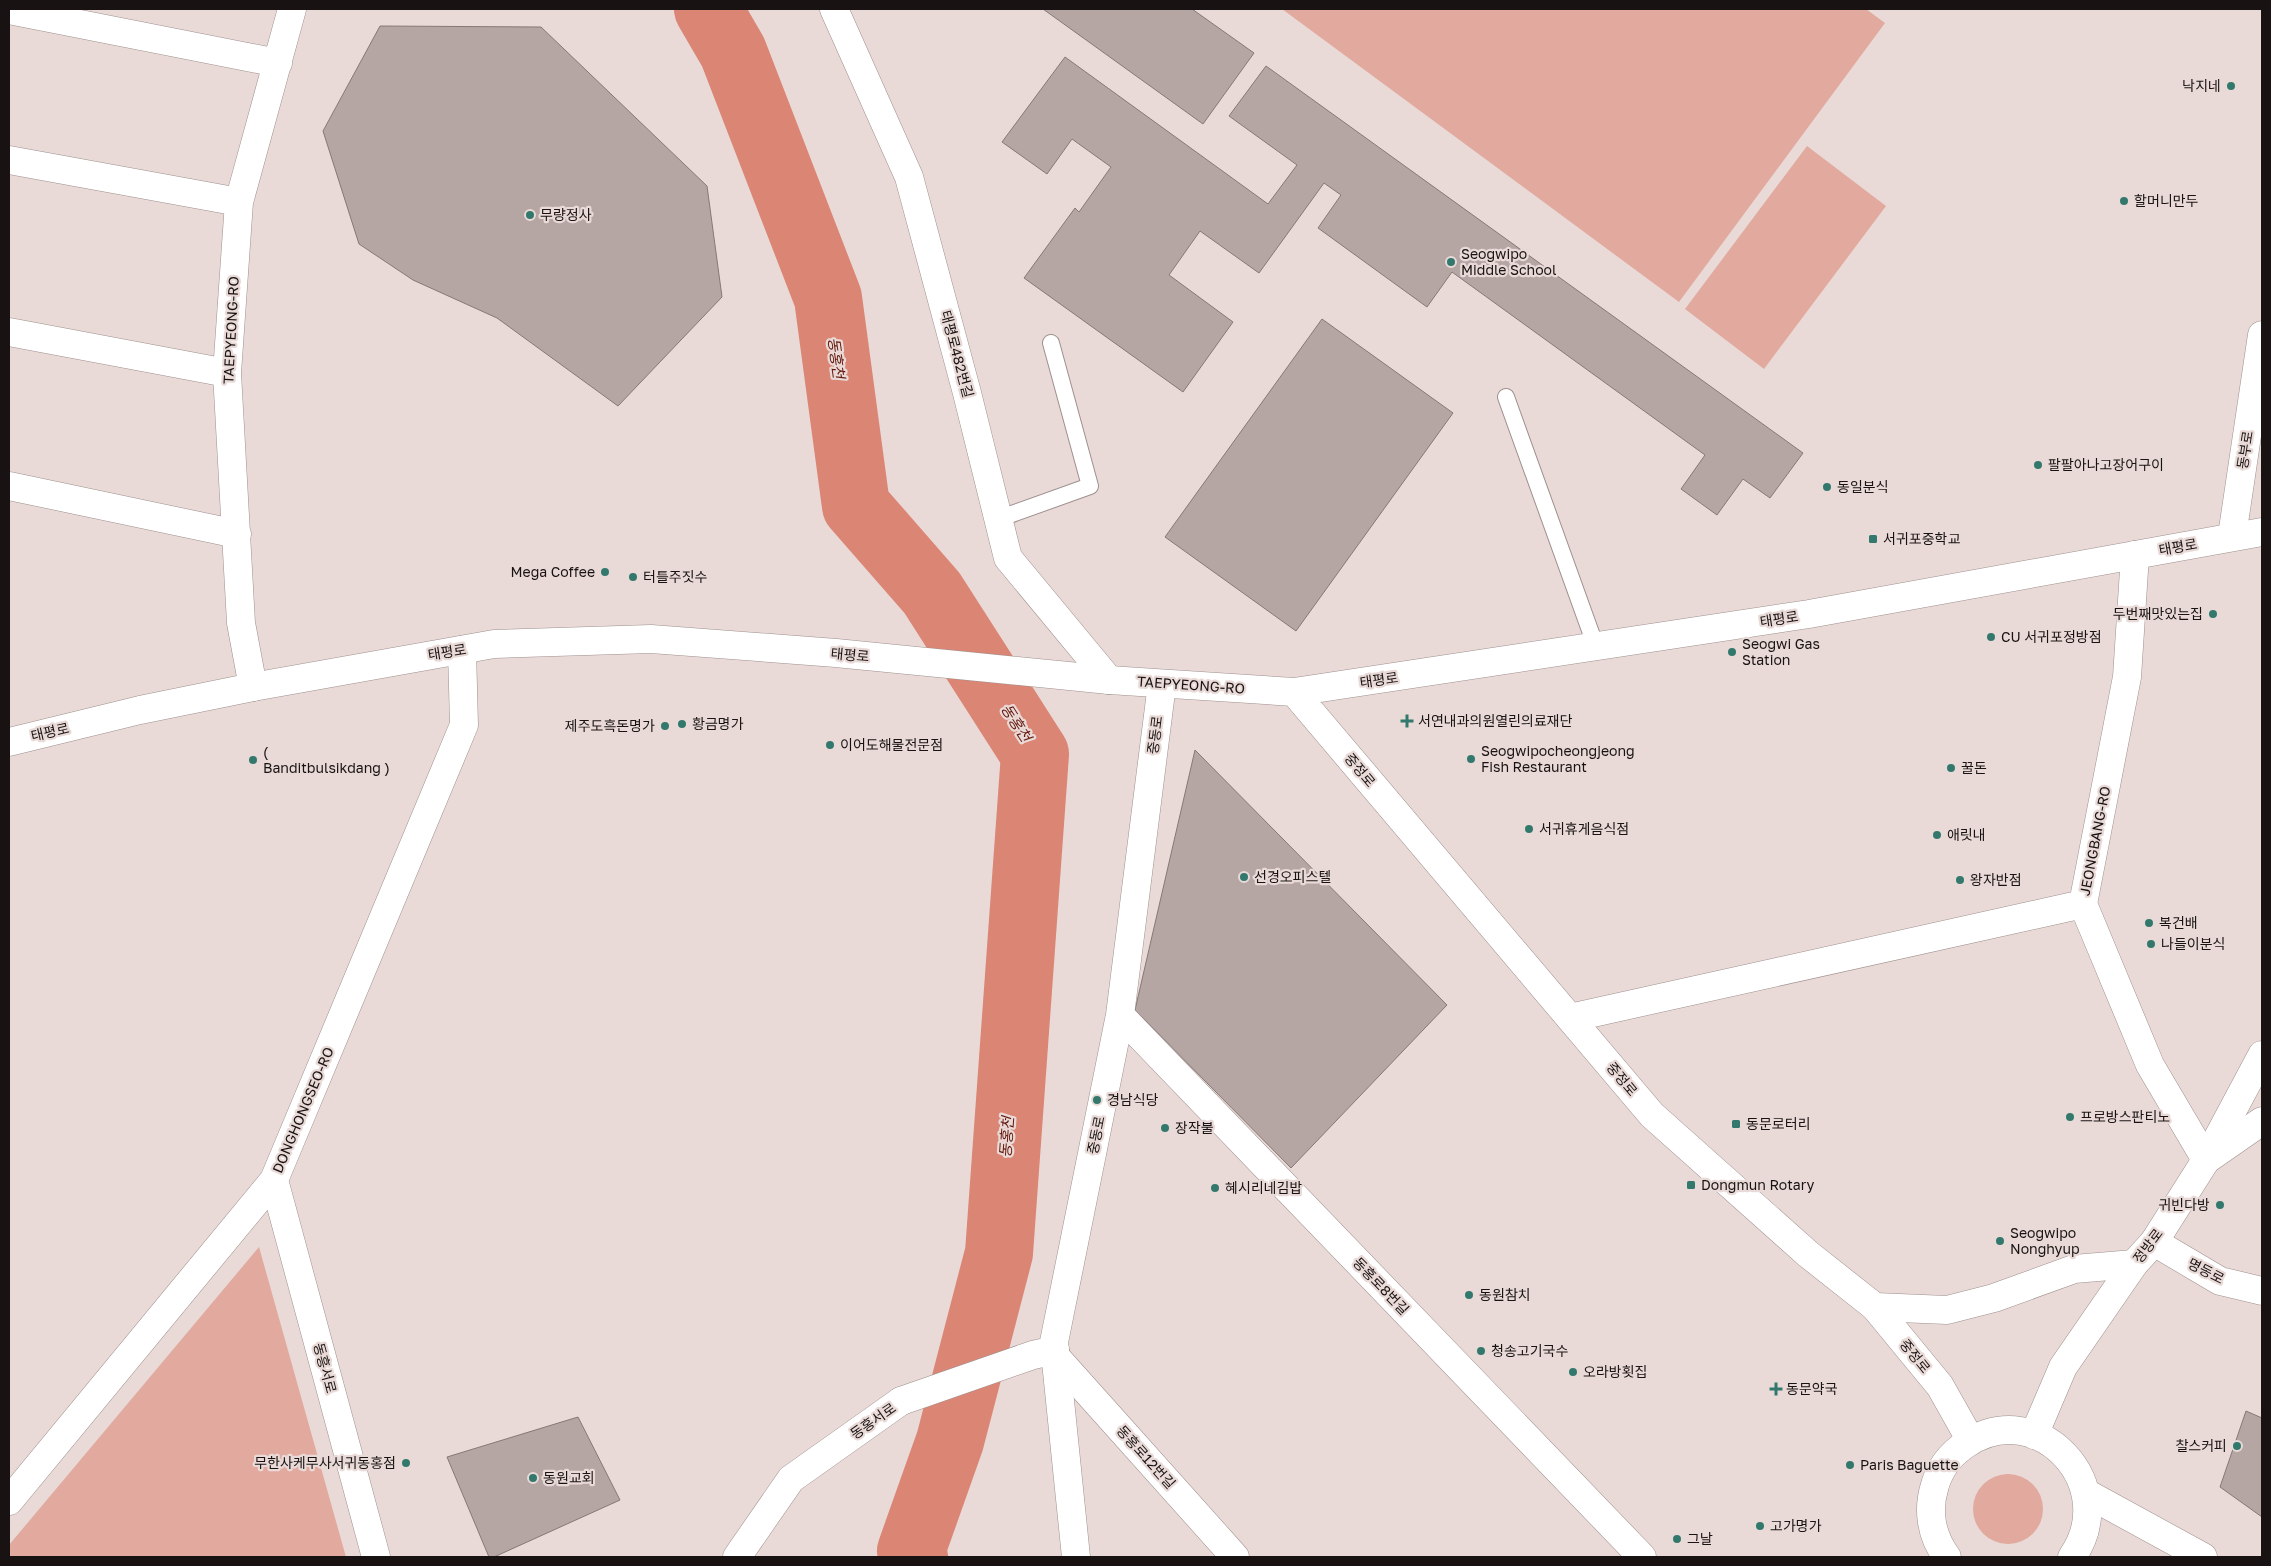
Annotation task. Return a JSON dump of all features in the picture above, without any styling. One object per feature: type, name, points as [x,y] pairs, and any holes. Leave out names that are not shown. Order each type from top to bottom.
[{"type":"street","name":"TAEPYEONG-RO","points":[[254,687],[241,623],[227,373],[240,202],[292,9]]},
{"type":"street","name":"태평로482번길","points":[[834,9],[910,177],[1008,558],[1099,678]]},
{"type":"street","points":[[9,10],[278,64]]},
{"type":"street","points":[[9,160],[240,202]]},
{"type":"street","points":[[9,332],[227,373]]},
{"type":"street","name":"동부로","points":[[2232,536],[2262,335]]},
{"type":"street","points":[[9,486],[237,534]]},
{"type":"street","name":"태평로","points":[[1294,692],[1809,614],[2262,532]]},
{"type":"street","name":"JEONGBANG-RO","points":[[2135,555],[2127,677],[2083,904],[2150,1065],[2206,1160]]},
{"type":"street","name":"태평로","points":[[9,742],[140,710],[254,687],[494,644],[651,639],[1099,678]]},
{"type":"street","name":"DONGHONGSEO-RO","points":[[9,1501],[274,1180],[464,725],[462,650]]},
{"type":"street","name":"TAEPYEONG-RO","points":[[1099,678],[1294,692]]},
{"type":"street","name":"중동로","points":[[1076,1557],[1054,1342],[1120,1015],[1162,684]]},
{"type":"street","name":"중정로","points":[[1294,692],[1652,1115],[1808,1254],[1876,1307],[1940,1386],[1971,1441]]},
{"type":"street","points":[[1570,1018],[2083,904]]},
{"type":"street","name":"동홍로8번길","points":[[1120,1015],[1642,1557]]},
{"type":"street","name":"정방로","points":[[2034,1435],[2063,1367],[2134,1264],[2154,1242],[2206,1160],[2262,1056]]},
{"type":"street","points":[[2206,1160],[2262,1121]]},
{"type":"street","name":"동흥서로","points":[[274,1180],[376,1557]]},
{"type":"street","name":"명동로","points":[[2154,1242],[2220,1281],[2262,1290]]},
{"type":"street","points":[[1876,1307],[1947,1310],[1994,1298],[2074,1269],[2134,1264]]},
{"type":"street","name":"동홍서로","points":[[737,1557],[791,1479],[902,1401],[1033,1355],[1055,1354]]},
{"type":"street","name":"동홍로12번길","points":[[1055,1354],[1236,1557]]},
{"type":"street","points":[[1936,1553],[1931,1512],[1933,1492],[1937,1479],[1951,1457],[1971,1441],[1988,1434],[2007,1431],[2034,1435],[2055,1446],[2072,1462],[2083,1482],[2086,1493],[2086,1528],[2072,1557]]},
{"type":"street","points":[[2086,1493],[2202,1557]]},
{"type":"lane","points":[[998,519],[1090,486],[1051,342]]},
{"type":"lane","points":[[1506,397],[1596,647]]},
{"type":"shaded area","points":[[1282,9],[1866,9],[1885,23],[1679,302]]},
{"type":"shaded area","points":[[1807,146],[1886,206],[1764,369],[1685,309]]},
{"type":"shaded area","points":[[259,1247],[346,1557],[9,1557],[9,1545]]},
{"type":"shaded area","points":[[2015,1474],[2028,1480],[2037,1489],[2041,1495],[2043,1509],[2041,1523],[2033,1534],[2022,1542],[2001,1544],[1994,1542],[1983,1534],[1975,1523],[1973,1502],[1975,1495],[1983,1484],[1994,1476]]},
{"type":"building","points":[[1043,9],[1192,9],[1254,53],[1203,124]]},
{"type":"building","name":"무량정사","points":[[380,26],[541,27],[707,186],[722,297],[618,406],[497,318],[413,280],[359,244],[323,131]]},
{"type":"building","points":[[1065,57],[1268,204],[1297,165],[1229,116],[1266,66],[1803,453],[1770,498],[1743,479],[1717,515],[1681,489],[1705,455],[1452,272],[1427,307],[1318,228],[1341,195],[1324,183],[1259,273],[1200,231],[1169,275],[1233,322],[1183,392],[1024,278],[1075,208],[1079,212],[1111,167],[1072,139],[1047,174],[1002,142]]},
{"type":"building","points":[[1322,319],[1453,413],[1296,631],[1165,537]]},
{"type":"building","name":"선경오피스텔","points":[[1195,750],[1447,1005],[1291,1168],[1135,1010]]},
{"type":"building","points":[[2246,1411],[2262,1418],[2262,1517],[2220,1487]]},
{"type":"building","name":"동원교회","points":[[578,1417],[620,1500],[494,1557],[489,1557],[447,1457]]},
{"type":"waterway","name":"동홍천","points":[[708,9],[733,52],[828,298],[856,506],[932,593],[1035,754],[999,1253],[950,1441],[911,1551],[914,1557]]},
{"type":"place","name":"낙지네","points":[[2231,86]]},
{"type":"place","name":"할머니만두","points":[[2124,201]]},
{"type":"place","name":"무량정사","points":[[530,215]]},
{"type":"place","name":"Seogwipo Middle School","points":[[1451,262]]},
{"type":"place","name":"팔팔아나고장어구이","points":[[2038,465]]},
{"type":"place","name":"동일분식","points":[[1827,487]]},
{"type":"place","name":"서귀포중학교","points":[[1873,539]]},
{"type":"place","name":"Mega Coffee","points":[[605,572]]},
{"type":"place","name":"터틀주짓수","points":[[633,577]]},
{"type":"place","name":"두번째맛있는집","points":[[2213,614]]},
{"type":"place","name":"CU 서귀포정방점","points":[[1991,637]]},
{"type":"place","name":"Seogwi Gas Station","points":[[1732,652]]},
{"type":"place","name":"서연내과의원열린의료재단","points":[[1407,721]]},
{"type":"place","name":"황금명가","points":[[682,724]]},
{"type":"place","name":"제주도흑돈명가","points":[[665,726]]},
{"type":"place","name":"이어도해물전문점","points":[[830,745]]},
{"type":"place","name":"Seogwipocheongjeong Fish Restaurant","points":[[1471,759]]},
{"type":"place","name":"( Banditbulsikdang )","points":[[253,760]]},
{"type":"place","name":"꿀돈","points":[[1951,768]]},
{"type":"place","name":"서귀휴게음식점","points":[[1529,829]]},
{"type":"place","name":"애릿내","points":[[1937,835]]},
{"type":"place","name":"선경오피스텔","points":[[1244,877]]},
{"type":"place","name":"왕자반점","points":[[1960,880]]},
{"type":"place","name":"복건배","points":[[2149,923]]},
{"type":"place","name":"나들이분식","points":[[2151,944]]},
{"type":"place","name":"경남식당","points":[[1097,1100]]},
{"type":"place","name":"프로방스판티노","points":[[2070,1117]]},
{"type":"place","name":"동문로터리","points":[[1736,1124]]},
{"type":"place","name":"장작불","points":[[1165,1128]]},
{"type":"place","name":"Dongmun Rotary","points":[[1691,1185]]},
{"type":"place","name":"혜시리네김밥","points":[[1215,1188]]},
{"type":"place","name":"귀빈다방","points":[[2220,1205]]},
{"type":"place","name":"Seogwipo Nonghyup","points":[[2000,1241]]},
{"type":"place","name":"동원참치","points":[[1469,1295]]},
{"type":"place","name":"청송고기국수","points":[[1481,1351]]},
{"type":"place","name":"오라방횟집","points":[[1573,1372]]},
{"type":"place","name":"동문약국","points":[[1776,1389]]},
{"type":"place","name":"찰스커피","points":[[2237,1446]]},
{"type":"place","name":"무한사케무사서귀동홍점","points":[[406,1463]]},
{"type":"place","name":"Paris Baguette","points":[[1850,1465]]},
{"type":"place","name":"동원교회","points":[[533,1478]]},
{"type":"place","name":"고가명가","points":[[1760,1526]]},
{"type":"place","name":"그날","points":[[1677,1539]]}]
